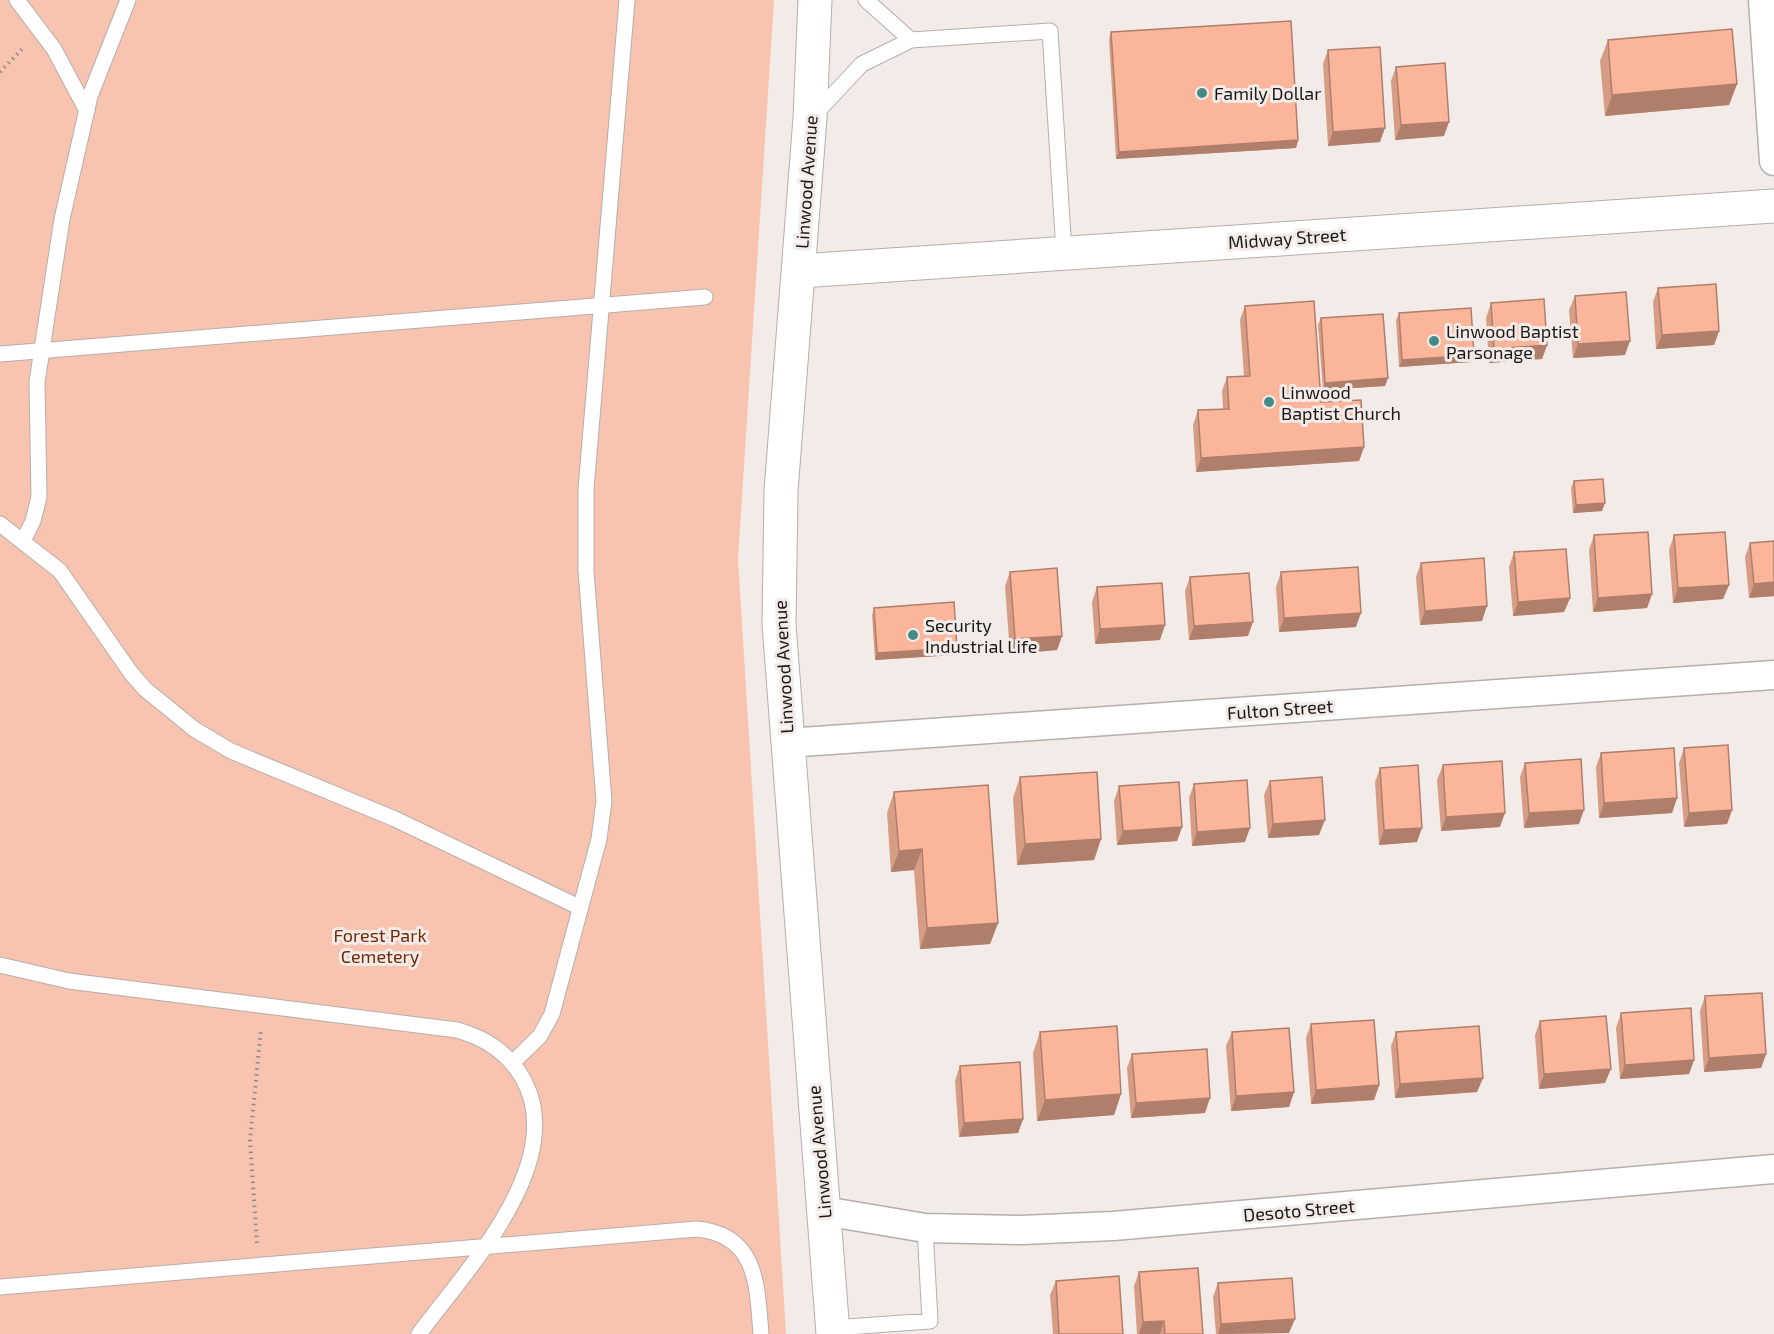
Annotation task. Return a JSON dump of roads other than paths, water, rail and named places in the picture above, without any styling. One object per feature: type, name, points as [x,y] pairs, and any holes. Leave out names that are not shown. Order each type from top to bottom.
[{"type":"main road","name":"Linwood Avenue","points":[[815,0],[800,271],[779,547],[779,624],[833,1331]]},
{"type":"main road","name":"Midway Street","points":[[800,271],[1774,206]]},
{"type":"street","points":[[1763,0],[1774,161]]},
{"type":"street","name":"Fulton Street","points":[[787,743],[1774,675]]},
{"type":"street","name":"Desoto Street","points":[[824,1211],[925,1228],[1022,1230],[1113,1226],[1774,1169]]},
{"type":"lane","points":[[16,0],[41,30],[87,111]]},
{"type":"lane","points":[[23,541],[33,521],[39,497],[40,351],[62,219],[87,111],[99,71],[128,0]]},
{"type":"lane","points":[[512,1063],[540,1036],[552,1014],[598,839],[604,801],[586,571],[585,520],[600,305],[627,0]]},
{"type":"lane","points":[[866,0],[910,40]]},
{"type":"lane","points":[[810,118],[862,64],[910,40],[1050,31],[1064,252]]},
{"type":"lane","points":[[0,354],[705,297]]},
{"type":"lane","points":[[0,524],[60,571],[120,658],[145,689],[194,729],[239,754],[395,819],[579,907]]},
{"type":"lane","points":[[0,965],[69,981],[457,1030],[492,1044],[512,1063],[531,1096],[534,1140],[529,1165],[518,1192],[482,1249],[419,1334]]},
{"type":"lane","points":[[833,1331],[931,1327],[925,1228]]},
{"type":"lane","points":[[0,1287],[482,1249],[697,1229],[722,1234],[741,1248],[753,1271],[761,1334]]},
{"type":"place","name":"Family Dollar","points":[[1202,93]]},
{"type":"place","name":"Linwood Baptist Parsonage","points":[[1434,341]]},
{"type":"place","name":"Linwood Baptist Church","points":[[1269,402]]},
{"type":"place","name":"Security Industrial Life","points":[[913,635]]},
{"type":"park label","name":"Forest Park Cemetery","points":[[380,945]]}]
